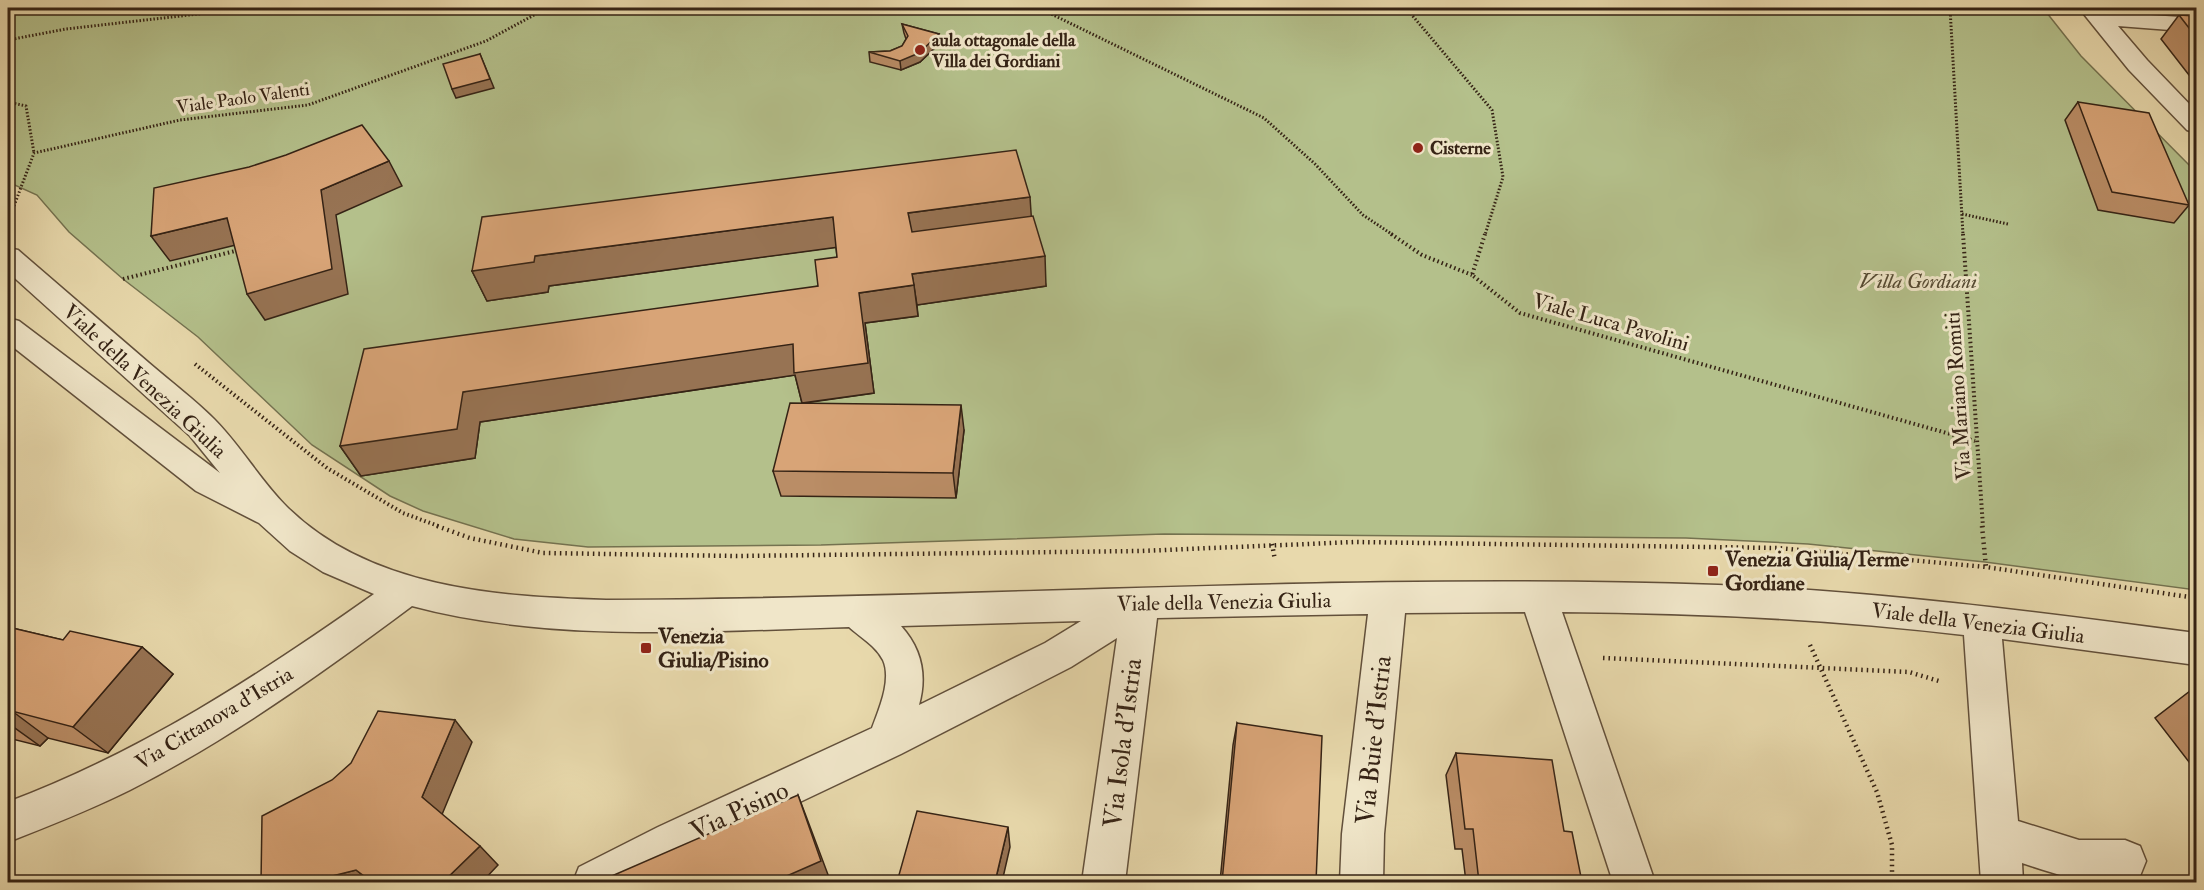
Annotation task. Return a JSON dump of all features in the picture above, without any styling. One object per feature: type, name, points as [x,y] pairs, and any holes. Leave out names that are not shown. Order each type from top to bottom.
[{"type":"street","points":[[2094,13],[2196,25]]},
{"type":"street","points":[[2094,13],[2138,65],[2196,125]]},
{"type":"street","name":"Viale della Venezia Giulia","points":[[8,257],[202,427],[225,452],[272,514],[303,540],[327,556],[373,578],[406,590],[488,608],[530,613],[603,615],[857,612],[1140,603],[1538,596],[1797,604],[1982,622],[2196,649]]},
{"type":"street","name":"Viale della Venezia Giulia","points":[[8,328],[194,472],[245,502],[272,514]]},
{"type":"street","name":"Via Cittanova d'Istria","points":[[8,822],[113,778],[205,728],[242,706],[406,590]]},
{"type":"street","points":[[1538,596],[1634,882]]},
{"type":"street","name":"Via Buie d'Istria","points":[[1362,882],[1363,834],[1388,598]]},
{"type":"street","name":"Via Pisino","points":[[594,882],[672,841],[886,741],[1058,655],[1140,603]]},
{"type":"street","name":"Via Isola d'Istria","points":[[1104,882],[1140,603]]},
{"type":"street","points":[[857,612],[890,640],[900,654],[904,675],[901,707],[886,741]]},
{"type":"street","points":[[1982,622],[2002,882]]},
{"type":"street","points":[[2000,836],[2079,861],[2125,861]]},
{"type":"path","points":[[8,40],[66,29],[251,8]]},
{"type":"path","name":"Viale Paolo Valenti","points":[[34,153],[180,120],[308,105],[486,40],[547,8]]},
{"type":"path","name":"Viale Luca Pavolini","points":[[1039,8],[1264,118],[1315,164],[1363,215],[1422,255],[1472,275],[1520,313],[1976,441]]},
{"type":"path","points":[[1406,8],[1492,110],[1503,177],[1472,275]]},
{"type":"path","points":[[1938,8],[1950,9]]},
{"type":"path","name":"Via Mariano Romiti","points":[[1950,9],[1976,441],[1986,567]]},
{"type":"path","points":[[8,102],[26,106],[34,153],[8,218],[16,225]]},
{"type":"path","points":[[1962,214],[2008,224]]},
{"type":"path","points":[[123,279],[245,248]]},
{"type":"path","points":[[193,363],[327,468],[378,501],[403,513],[470,538],[543,554],[726,556],[1140,551],[1272,544],[1586,544],[1778,548],[1986,567],[2196,598]]},
{"type":"path","points":[[1272,544],[1276,567]]},
{"type":"path","points":[[1808,640],[1877,792],[1892,845],[1892,882]]},
{"type":"path","points":[[1596,657],[1909,672],[1949,683]]},
{"type":"green space","name":"Villa Gordiani","points":[[8,8],[2043,8],[2081,56],[2196,172],[2196,590],[1985,562],[1808,544],[1686,538],[1164,534],[821,545],[588,547],[514,539],[423,511],[390,496],[312,445],[198,337],[123,279],[69,232],[37,195],[8,182]]},
{"type":"building","points":[[2179,15],[2196,16],[2196,37]]},
{"type":"building","points":[[902,24],[939,34],[919,53],[900,61],[869,52],[890,51],[902,46],[908,36]]},
{"type":"building","points":[[480,54],[490,79],[452,89],[443,64]]},
{"type":"building","points":[[2078,102],[2149,113],[2189,205],[2112,192]]},
{"type":"building","points":[[362,125],[389,161],[321,190],[332,269],[247,294],[227,218],[151,236],[154,188],[249,167]]},
{"type":"building","points":[[1016,150],[1030,197],[908,213],[912,232],[1033,216],[1045,256],[912,274],[914,285],[859,293],[868,363],[794,373],[793,344],[463,392],[457,429],[340,446],[364,349],[818,286],[815,260],[837,257],[833,217],[535,256],[534,262],[472,271],[482,217]]},
{"type":"building","points":[[790,403],[961,405],[953,473],[773,471]]},
{"type":"building","points":[[8,627],[63,640],[70,631],[142,647],[73,727],[12,711],[8,716]]},
{"type":"building","points":[[2190,691],[2196,691],[2196,699]]},
{"type":"building","points":[[378,711],[455,720],[422,797],[480,846],[443,882],[372,882],[356,870],[308,882],[261,882],[262,816],[332,780],[351,763]]},
{"type":"building","points":[[1237,723],[1322,736],[1316,882],[1222,882]]},
{"type":"building","points":[[1456,753],[1552,760],[1564,831],[1572,832],[1582,882],[1479,882],[1473,829],[1465,829]]},
{"type":"building","points":[[798,795],[821,861],[773,882],[598,882]]},
{"type":"building","points":[[917,811],[1008,827],[995,882],[897,882]]},
{"type":"place","name":"aula ottagonale della Villa dei Gordiani","points":[[920,50]]},
{"type":"place","name":"Cisterne","points":[[1418,148]]},
{"type":"place","name":"Venezia Giulia/Terme Gordiane","points":[[1713,571]]},
{"type":"place","name":"Venezia Giulia/Pisino","points":[[646,648]]}]
